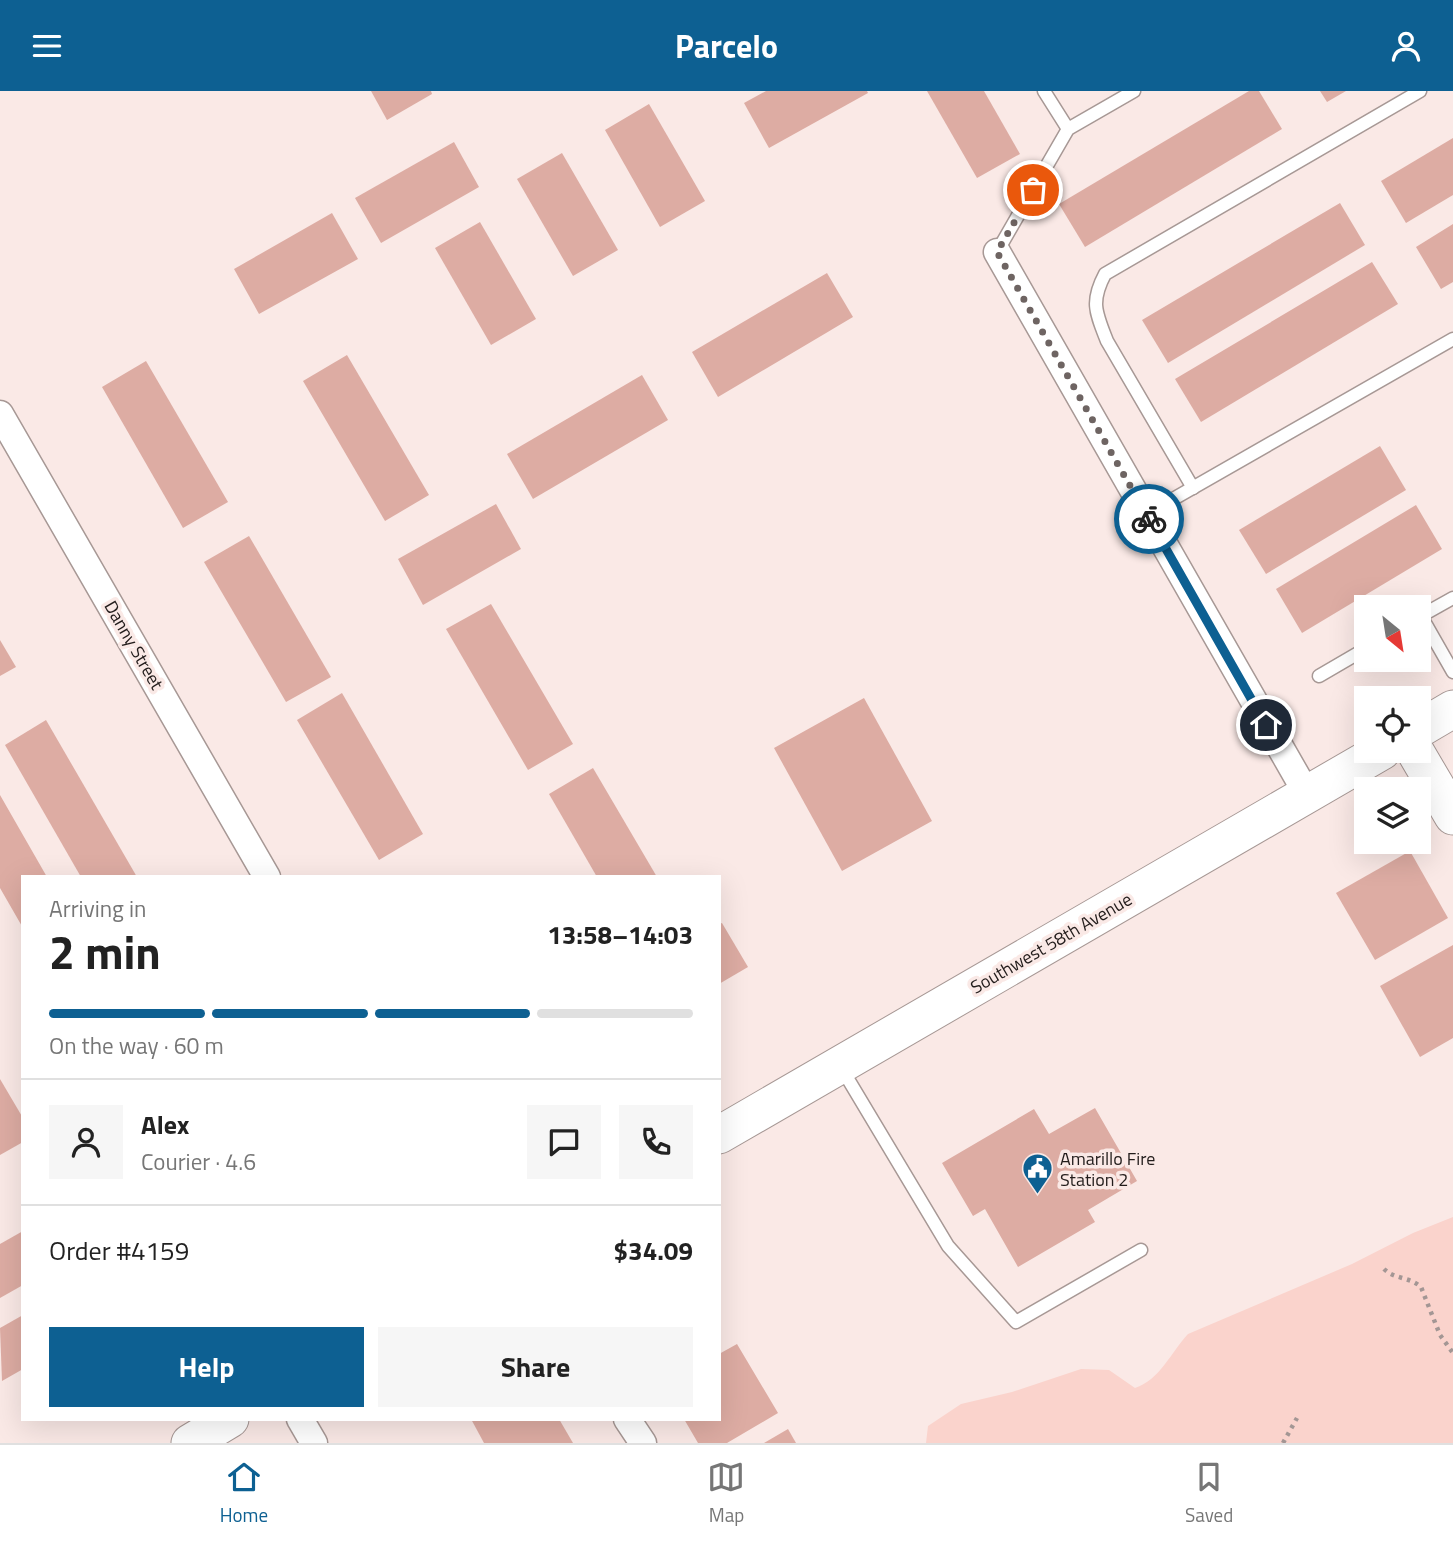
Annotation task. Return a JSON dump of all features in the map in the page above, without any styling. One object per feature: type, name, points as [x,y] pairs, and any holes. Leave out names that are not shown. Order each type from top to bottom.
[{"type":"main road","points":[[1431,722],[1453,709]]},
{"type":"main road","name":"Southwest 58th Avenue","points":[[721,1134],[1362,763]]},
{"type":"main road","points":[[1422,763],[1453,816]]},
{"type":"main road","points":[[190,1443],[227,1421]]},
{"type":"street","points":[[997,252],[1307,795]]},
{"type":"street","name":"Danny Street","points":[[0,414],[266,875]]},
{"type":"street","points":[[301,1421],[314,1443]]},
{"type":"street","points":[[628,1421],[643,1443]]},
{"type":"lane","points":[[1044,91],[1068,128]]},
{"type":"lane","points":[[997,252],[1068,128],[1134,91]]},
{"type":"lane","points":[[1193,488],[1107,341],[1097,316],[1096,291],[1105,274],[1420,91]]},
{"type":"lane","points":[[1147,515],[1453,339]]},
{"type":"lane","points":[[1432,610],[1453,598]]},
{"type":"lane","points":[[1432,637],[1453,672]]},
{"type":"lane","points":[[1319,676],[1354,656]]},
{"type":"lane","points":[[840,1065],[948,1245],[1016,1322],[1141,1250]]},
{"type":"path","points":[[1384,1269],[1387,1273],[1414,1281],[1420,1287],[1440,1335],[1453,1353]]},
{"type":"path","points":[[1283,1443],[1297,1418]]},
{"type":"shaded area","points":[[1453,1217],[1453,1443],[926,1443],[928,1426],[961,1404],[1012,1392],[1081,1369],[1109,1370],[1135,1388],[1158,1372],[1188,1334],[1352,1264],[1413,1233]]},
{"type":"building","points":[[371,91],[431,91],[432,94],[387,120]]},
{"type":"building","points":[[766,91],[868,93],[769,148],[744,103]]},
{"type":"building","points":[[927,91],[984,91],[1020,154],[977,178]]},
{"type":"building","points":[[1249,91],[1259,91],[1282,129],[1085,247],[1059,204]]},
{"type":"building","points":[[1320,91],[1346,91],[1327,102]]},
{"type":"building","points":[[649,104],[705,201],[660,227],[605,130]]},
{"type":"building","points":[[1453,138],[1453,195],[1406,223],[1381,181]]},
{"type":"building","points":[[454,142],[479,187],[381,243],[355,198]]},
{"type":"building","points":[[562,153],[618,250],[573,276],[517,179]]},
{"type":"building","points":[[1340,203],[1365,245],[1168,363],[1142,320]]},
{"type":"building","points":[[332,213],[358,259],[259,314],[234,269]]},
{"type":"building","points":[[480,222],[536,319],[491,345],[435,248]]},
{"type":"building","points":[[1453,224],[1453,282],[1441,289],[1416,247]]},
{"type":"building","points":[[1372,262],[1398,304],[1201,422],[1175,379]]},
{"type":"building","points":[[827,273],[853,317],[718,397],[692,352]]},
{"type":"building","points":[[347,355],[429,495],[385,521],[303,381]]},
{"type":"building","points":[[146,361],[228,502],[183,528],[102,387]]},
{"type":"building","points":[[642,375],[668,420],[533,499],[507,454]]},
{"type":"building","points":[[1380,446],[1406,490],[1266,574],[1239,530]]},
{"type":"building","points":[[496,504],[521,549],[423,605],[398,559]]},
{"type":"building","points":[[1416,505],[1442,549],[1365,595],[1354,595],[1354,602],[1302,633],[1276,589]]},
{"type":"building","points":[[249,536],[331,677],[286,702],[204,562]]},
{"type":"building","points":[[491,604],[573,744],[528,770],[446,629]]},
{"type":"building","points":[[0,640],[16,667],[0,676]]},
{"type":"building","points":[[342,693],[423,834],[379,860],[297,720]]},
{"type":"building","points":[[864,698],[932,821],[842,871],[774,748]]},
{"type":"building","points":[[46,720],[136,875],[80,875],[5,745]]},
{"type":"building","points":[[593,768],[656,875],[596,875],[549,794]]},
{"type":"building","points":[[0,795],[46,875],[21,875],[21,925],[0,888]]},
{"type":"building","points":[[1405,854],[1412,854],[1448,918],[1375,960],[1336,893]]},
{"type":"building","points":[[721,923],[748,967],[721,983]]},
{"type":"building","points":[[1453,945],[1453,1038],[1420,1057],[1380,986]]},
{"type":"building","points":[[0,1079],[21,1115],[21,1143],[0,1155]]},
{"type":"building","name":"Amarillo Fire Station 2","points":[[1095,1108],[1137,1181],[1088,1210],[1095,1222],[1018,1267],[985,1209],[973,1216],[942,1163],[1034,1109],[1049,1134]]},
{"type":"building","points":[[21,1232],[21,1286],[0,1298],[0,1244]]},
{"type":"building","points":[[21,1316],[21,1370],[2,1381],[0,1328]]},
{"type":"building","points":[[737,1344],[778,1413],[727,1443],[698,1443],[685,1421],[721,1421],[721,1353]]},
{"type":"building","points":[[472,1421],[560,1421],[573,1443],[484,1443]]},
{"type":"building","points":[[788,1429],[796,1443],[764,1443]]},
{"type":"way so far","points":[[1033,190],[997,252],[1149,519]]},
{"type":"place","name":"Amarillo Fire Station 2","points":[[1037,1195]]},
{"type":"route","points":[[1149,519],[1266,725]]}]
